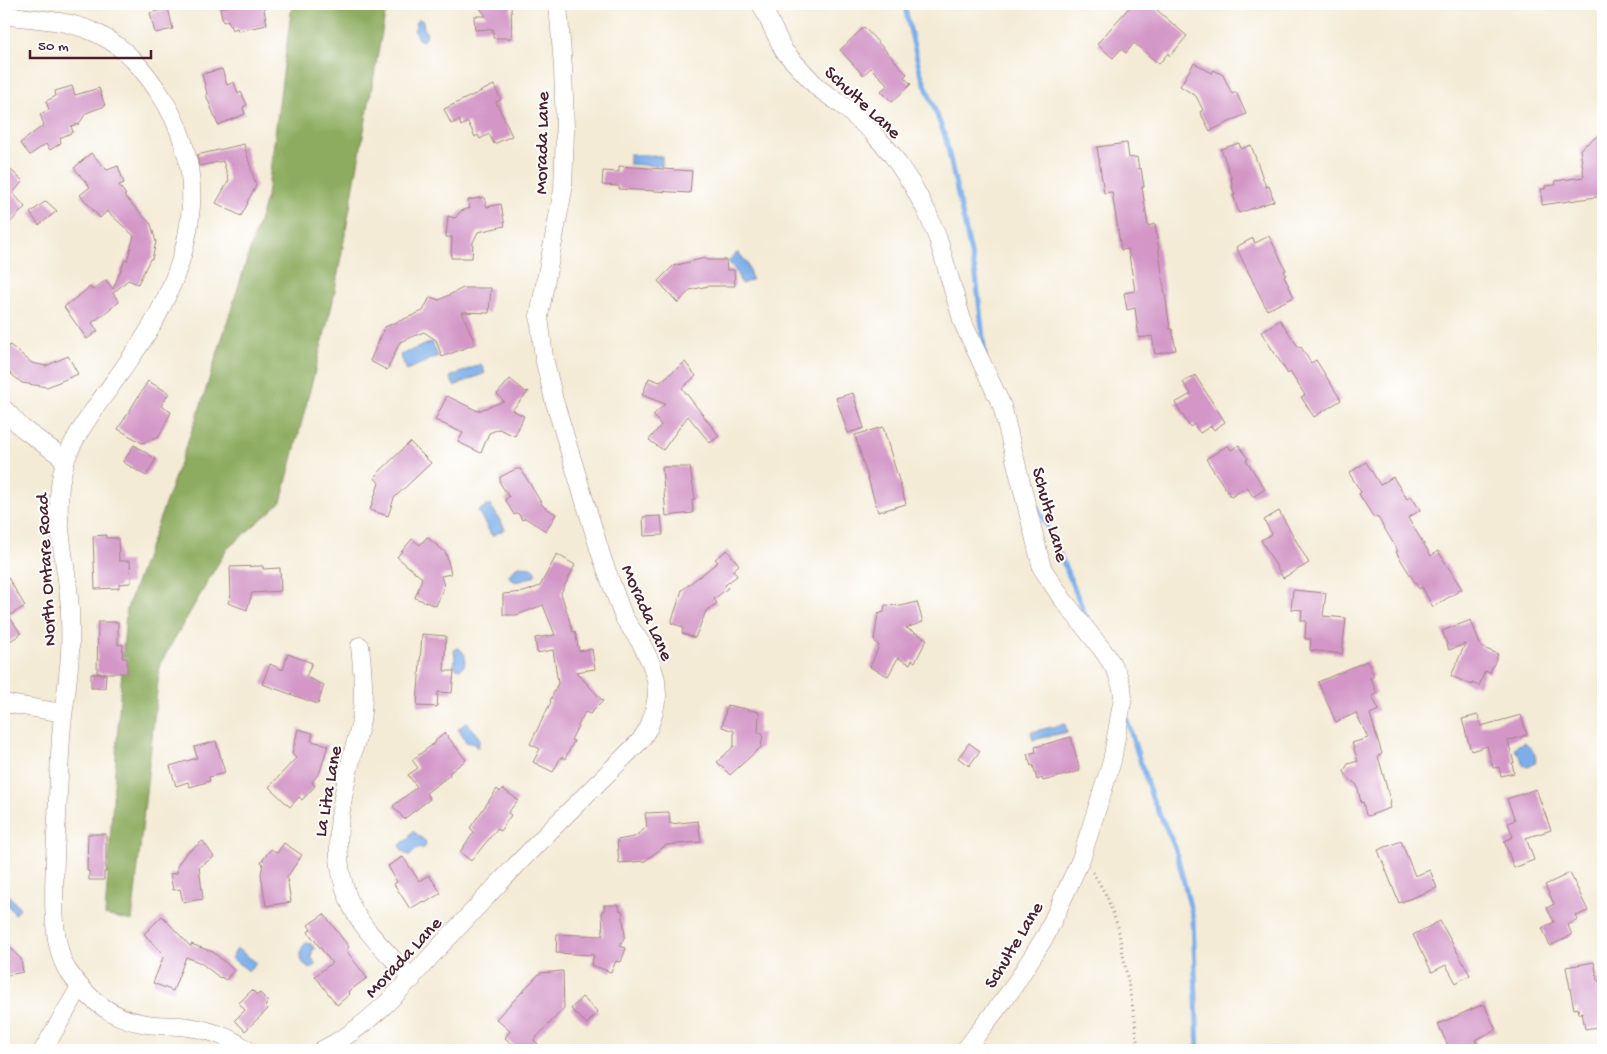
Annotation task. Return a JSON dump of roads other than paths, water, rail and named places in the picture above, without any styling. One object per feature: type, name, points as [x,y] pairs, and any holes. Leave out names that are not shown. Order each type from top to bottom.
[{"type":"street","name":"Morada Lane","points":[[322,1050],[357,1030],[412,979],[516,865],[640,741],[649,727],[654,712],[657,696],[656,680],[651,663],[641,643],[624,618],[602,558],[554,400],[544,358],[539,316],[563,190],[563,76],[558,4]]},
{"type":"street","name":"Schulte Lane","points":[[761,4],[784,51],[818,88],[842,105],[871,131],[891,153],[913,186],[927,212],[938,239],[963,323],[1002,406],[1042,568],[1061,597],[1104,652],[1118,675],[1122,688],[1112,761],[1081,859],[1046,935],[1012,989],[965,1050]]},
{"type":"street","name":"North Ontare Road","points":[[4,16],[62,22],[81,27],[99,34],[131,57],[150,79],[171,113],[186,151],[191,173],[190,222],[184,250],[167,294],[155,320],[140,344],[78,433],[66,460],[60,481],[59,523],[70,608],[70,653],[63,713],[54,876],[56,938],[66,968],[80,987],[97,1004],[120,1017],[145,1024],[182,1026],[203,1030],[233,1041],[247,1050]]},
{"type":"street","points":[[4,409],[22,428],[66,460]]},
{"type":"street","name":"La Lita Lane","points":[[360,646],[363,698],[360,727],[344,794],[338,833],[340,872],[353,909],[364,926],[412,979]]},
{"type":"street","points":[[4,703],[63,713]]},
{"type":"street","points":[[44,1050],[80,987]]},
{"type":"water","points":[[419,19],[423,21],[427,34],[422,41],[418,39],[414,30],[416,27],[415,23]]},
{"type":"water","points":[[629,154],[662,156],[662,166],[629,164]]},
{"type":"water","points":[[738,252],[747,263],[752,280],[741,284],[736,271],[728,261]]},
{"type":"water","points":[[432,342],[438,356],[407,370],[400,355]]},
{"type":"water","points":[[481,364],[485,373],[454,386],[450,377]]},
{"type":"water","points":[[490,504],[505,529],[492,536],[478,511]]},
{"type":"water","points":[[519,566],[532,568],[536,573],[533,577],[521,581],[513,580],[509,575]]},
{"type":"water","points":[[457,648],[464,653],[465,658],[464,666],[460,669],[454,665],[454,650]]},
{"type":"water","points":[[467,722],[480,739],[478,747],[466,742],[458,729]]},
{"type":"water","points":[[1065,724],[1067,732],[1033,740],[1031,732]]},
{"type":"water","points":[[1525,742],[1536,759],[1532,765],[1527,767],[1523,765],[1520,756],[1515,750],[1516,746]]},
{"type":"water","points":[[413,831],[425,841],[426,845],[424,848],[418,848],[408,855],[402,851],[400,846],[410,838],[410,834]]},
{"type":"water","points":[[4,890],[20,908],[15,914],[4,901]]},
{"type":"water","points":[[306,943],[311,944],[315,949],[313,949],[311,957],[316,964],[310,969],[303,964],[300,957],[301,950]]},
{"type":"water","points":[[237,949],[256,962],[249,971],[231,958]]},
{"type":"waterway","points":[[904,4],[920,71],[945,136],[976,276],[985,355]]},
{"type":"waterway","points":[[1037,507],[1053,538],[1087,619]]},
{"type":"waterway","points":[[1126,717],[1152,798],[1175,847],[1193,918],[1198,1050]]}]
